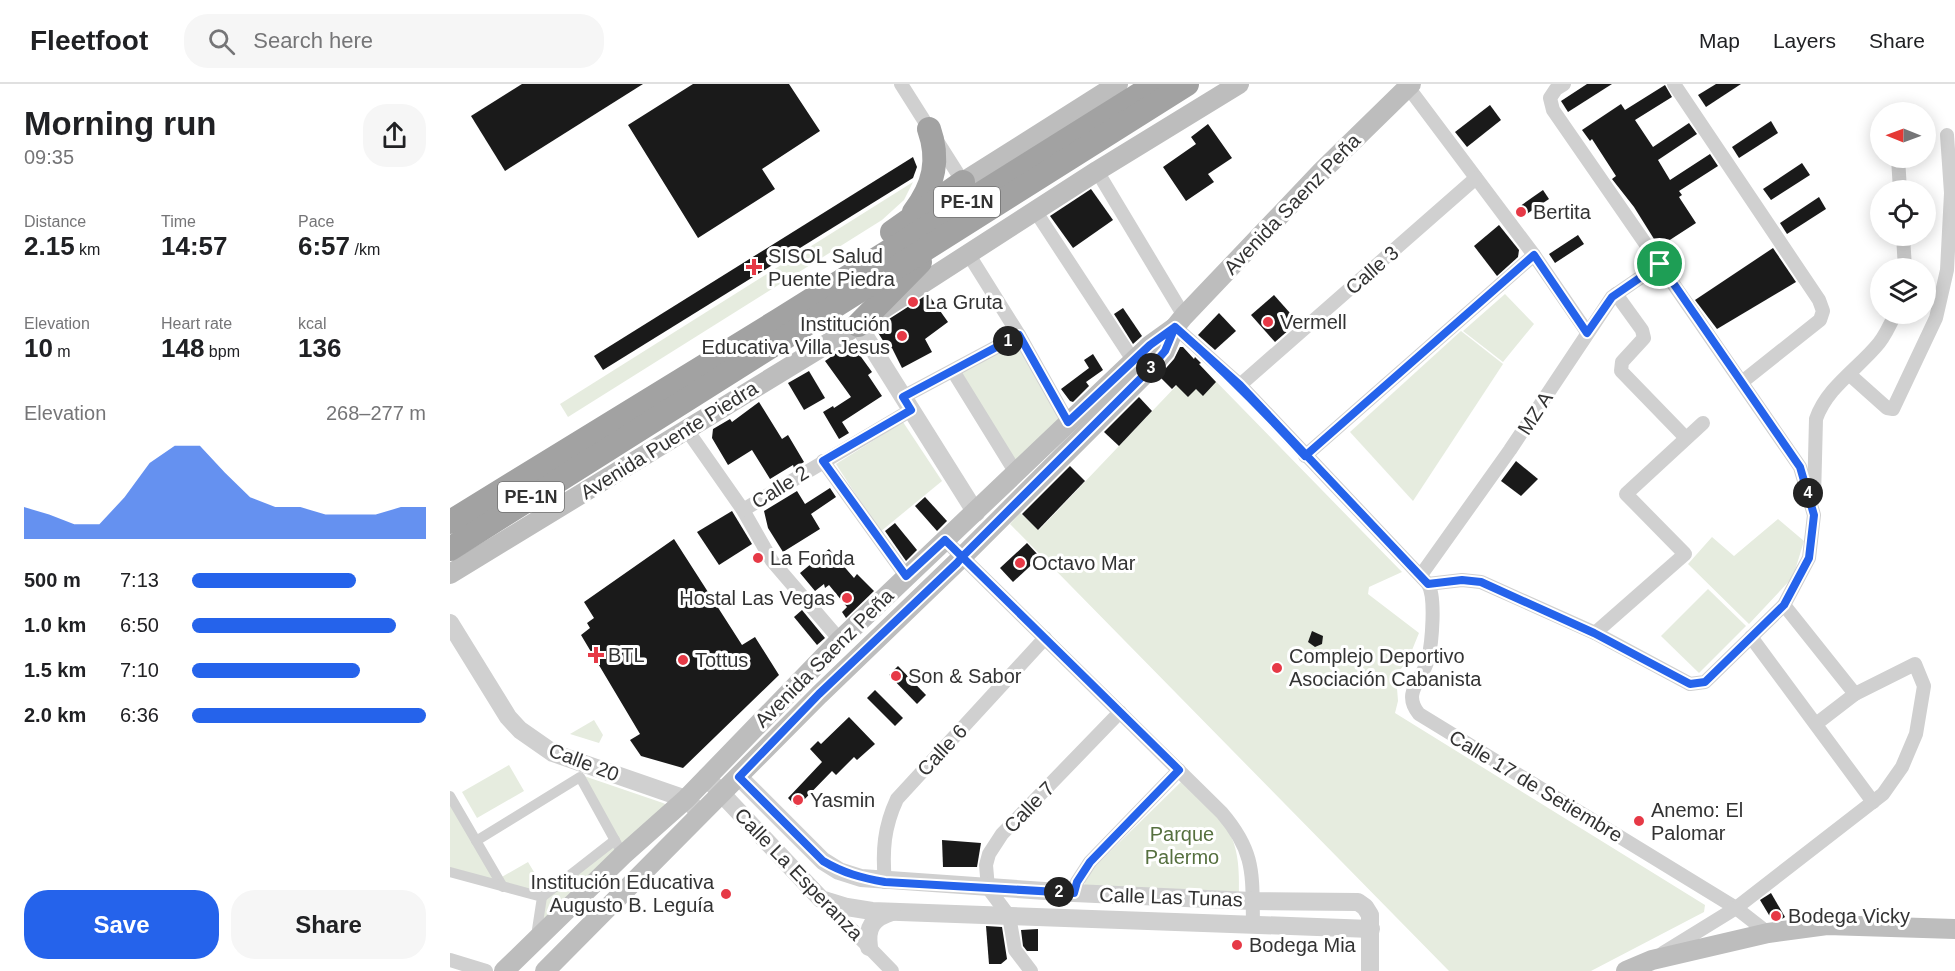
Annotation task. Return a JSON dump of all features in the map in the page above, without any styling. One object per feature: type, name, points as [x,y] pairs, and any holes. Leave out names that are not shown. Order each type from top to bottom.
[{"type":"highway","name":"PE-1N","points":[[450,522],[1156,84]]},
{"type":"highway","name":"PE-1N","points":[[450,549],[1187,84]]},
{"type":"highway","points":[[902,225],[918,207],[932,180],[936,152],[929,129]]},
{"type":"highway","points":[[779,320],[902,225],[963,182]]},
{"type":"highway","points":[[858,325],[910,275],[934,243]]},
{"type":"main road","points":[[963,182],[1118,84]]},
{"type":"main road","name":"Avenida Puente Piedra","points":[[450,574],[858,325],[1097,171],[1239,84]]},
{"type":"main road","name":"Avenida Saenz Peña","points":[[504,971],[535,941],[619,848],[686,798],[840,640],[906,576],[976,513],[1133,360],[1180,321],[1322,171],[1409,86]]},
{"type":"main road","name":"Avenida Saenz Peña","points":[[544,971],[819,694],[962,557],[1146,373],[1165,351],[1180,321]]},
{"type":"main road","points":[[804,677],[819,694]]},
{"type":"main road","points":[[1626,971],[1652,960],[1768,933],[1827,925],[1955,929]]},
{"type":"street","points":[[901,84],[963,182]]},
{"type":"street","points":[[1564,84],[1556,89],[1550,98],[1553,110],[1800,467],[1814,515]]},
{"type":"street","points":[[1674,84],[1819,300],[1824,311],[1820,320],[1742,382]]},
{"type":"street","points":[[1409,86],[1534,255],[1587,333]]},
{"type":"street","points":[[1850,375],[1887,408],[1893,409],[1936,318],[1947,270],[1951,193],[1947,135]]},
{"type":"street","points":[[1097,171],[1180,321],[1305,456],[1425,580],[1481,582],[1594,633],[1690,684],[1705,682],[1784,605],[1809,558],[1814,515],[1816,419],[1828,395],[1881,341],[1890,324]]},
{"type":"street","name":"Calle 3","points":[[1240,385],[1476,178]]},
{"type":"street","points":[[1036,212],[1133,360]]},
{"type":"street","points":[[969,255],[1019,335],[1068,422]]},
{"type":"street","points":[[1305,456],[1534,255]]},
{"type":"street","name":"MZ A","points":[[1425,580],[1587,333],[1616,294],[1660,264]]},
{"type":"street","points":[[1616,294],[1642,330],[1644,338],[1622,362],[1621,371],[1686,438]]},
{"type":"street","points":[[858,325],[976,513]]},
{"type":"street","name":"Calle 2","points":[[743,510],[823,461],[953,371],[1019,335]]},
{"type":"street","points":[[953,371],[1016,473]]},
{"type":"street","points":[[1594,633],[1684,554],[1626,494],[1703,423]]},
{"type":"street","points":[[687,430],[743,510],[772,561],[840,640]]},
{"type":"street","points":[[823,461],[906,576]]},
{"type":"street","points":[[945,540],[1239,832],[1248,853],[1252,874],[1252,924]]},
{"type":"street","name":"Calle 17 de Setiembre","points":[[1425,580],[1433,597],[1428,659],[1413,687],[1412,701],[1419,714],[1736,908],[1768,933]]},
{"type":"street","points":[[1784,605],[1855,694]]},
{"type":"street","name":"Calle 20","points":[[450,623],[508,717],[520,730],[554,753],[686,798],[701,813]]},
{"type":"street","points":[[1751,637],[1873,802]]},
{"type":"street","name":"Calle 6","points":[[885,882],[883,842],[889,816],[897,799],[1045,638]]},
{"type":"street","points":[[1652,960],[1736,908],[1884,794],[1902,767],[1916,734],[1924,686],[1915,664],[1855,694],[1816,724]]},
{"type":"street","name":"Calle 7","points":[[988,888],[986,865],[993,844],[1120,712]]},
{"type":"street","points":[[1074,893],[1077,882],[1090,862],[1179,770]]},
{"type":"street","points":[[450,872],[542,897],[619,848],[580,777],[476,841]]},
{"type":"street","name":"Calle La Esperanza","points":[[706,777],[892,971]]},
{"type":"street","name":"Calle Las Tunas","points":[[739,777],[823,861],[839,871],[861,878],[885,882],[1074,893],[1252,901],[1358,902],[1370,915],[1370,971]]},
{"type":"street","points":[[450,796],[503,888]]},
{"type":"street","points":[[788,864],[806,846]]},
{"type":"street","points":[[988,888],[1009,916],[1015,950],[1031,971]]},
{"type":"street","points":[[535,941],[542,897]]},
{"type":"street","name":"Calle Las Tunas","points":[[821,899],[855,908],[897,911],[1371,929]]},
{"type":"street","points":[[869,947],[867,934],[875,919],[897,911]]},
{"type":"street","points":[[450,960],[486,971]]},
{"type":"green space","points":[[913,182],[904,200],[882,220],[568,417],[560,404]]},
{"type":"green space","points":[[1505,294],[1534,324],[1503,362],[1463,331]]},
{"type":"green space","points":[[1461,331],[1503,364],[1413,501],[1350,432]]},
{"type":"green space","points":[[1013,332],[1073,428],[1019,478],[949,368]]},
{"type":"green space","name":"Complejo Deportivo Asociación Cabanista","points":[[1198,363],[1402,572],[1369,587],[1368,594],[1419,633],[1408,660],[1396,675],[1398,701],[1395,713],[1705,905],[1704,912],[1591,971],[1449,971],[1010,524],[1020,513],[1039,530]]},
{"type":"green space","points":[[903,422],[942,481],[880,532],[836,464]]},
{"type":"green space","points":[[1778,519],[1804,541],[1793,577],[1749,624],[1688,564],[1712,537],[1734,556]]},
{"type":"green space","points":[[1708,589],[1746,626],[1699,673],[1661,636]]},
{"type":"green space","points":[[594,720],[603,735],[599,743],[570,734]]},
{"type":"green space","points":[[509,765],[524,791],[477,818],[462,792]]},
{"type":"green space","points":[[584,776],[663,803],[667,805],[625,850]]},
{"type":"green space","name":"Parque Palermo","points":[[1182,781],[1227,829],[1237,855],[1239,894],[1084,888],[1086,875]]},
{"type":"green space","points":[[450,799],[500,878],[528,862],[546,892],[537,894],[450,872]]},
{"type":"green space","points":[[614,843],[621,854],[540,931],[544,898]]},
{"type":"building","points":[[522,84],[643,84],[505,171],[471,116]]},
{"type":"building","points":[[693,84],[789,84],[820,131],[762,169],[775,189],[698,238],[628,125]]},
{"type":"building","points":[[1587,84],[1612,84],[1568,112],[1561,101]]},
{"type":"building","points":[[1716,84],[1741,84],[1706,107],[1698,95]]},
{"type":"building","points":[[1665,85],[1672,97],[1635,120],[1653,147],[1689,123],[1697,134],[1658,160],[1670,180],[1710,154],[1718,166],[1679,191],[1682,195],[1679,197],[1696,223],[1659,247],[1634,207],[1612,179],[1616,176],[1592,139],[1590,141],[1582,130],[1621,104],[1625,110]]},
{"type":"building","points":[[1490,105],[1501,120],[1467,147],[1455,132]]},
{"type":"building","points":[[1771,121],[1778,133],[1739,158],[1732,147]]},
{"type":"building","points":[[1208,124],[1232,158],[1208,174],[1214,182],[1186,201],[1163,167],[1196,144],[1191,137]]},
{"type":"building","name":"SISOL Salud Puente Piedra","points":[[913,157],[917,167],[913,178],[603,370],[594,356]]},
{"type":"building","points":[[1802,163],[1810,175],[1771,200],[1763,189]]},
{"type":"building","points":[[1091,189],[1113,220],[1073,248],[1050,216]]},
{"type":"building","points":[[1543,190],[1549,199],[1522,217],[1516,209]]},
{"type":"building","points":[[1819,197],[1826,209],[1787,234],[1780,223]]},
{"type":"building","points":[[1499,225],[1519,250],[1518,257],[1497,276],[1474,246]]},
{"type":"building","points":[[1578,235],[1584,244],[1555,263],[1549,254]]},
{"type":"building","points":[[1773,248],[1796,282],[1717,329],[1695,300]]},
{"type":"building","points":[[928,294],[948,322],[925,339],[932,352],[902,368],[892,348],[889,350],[875,328]]},
{"type":"building","points":[[1274,295],[1298,322],[1275,342],[1251,315]]},
{"type":"building","points":[[1123,308],[1142,336],[1133,344],[1114,314]]},
{"type":"building","points":[[1219,313],[1236,331],[1215,350],[1198,335]]},
{"type":"building","points":[[851,343],[872,372],[868,375],[882,396],[842,422],[849,433],[839,439],[823,412],[851,397],[825,361]]},
{"type":"building","points":[[1180,347],[1183,347],[1194,359],[1195,357],[1216,382],[1203,396],[1196,389],[1188,397],[1176,385],[1172,389],[1159,376],[1174,359]]},
{"type":"building","points":[[1093,354],[1103,370],[1086,382],[1089,386],[1073,402],[1070,401],[1061,389],[1089,368],[1084,360]]},
{"type":"building","points":[[809,371],[825,398],[804,410],[788,383]]},
{"type":"building","points":[[1139,397],[1152,411],[1119,446],[1104,432]]},
{"type":"building","points":[[759,402],[782,439],[788,435],[804,462],[794,468],[793,465],[770,479],[752,450],[728,465],[712,438],[713,429],[730,419],[732,422]]},
{"type":"building","points":[[1516,461],[1538,479],[1521,496],[1501,481]]},
{"type":"building","points":[[1070,466],[1085,481],[1038,530],[1022,514]]},
{"type":"building","points":[[830,488],[836,497],[811,514],[820,529],[783,552],[768,528],[764,511],[797,491],[805,504]]},
{"type":"building","points":[[925,497],[947,521],[937,531],[915,506]]},
{"type":"building","points":[[732,511],[752,544],[719,565],[697,532]]},
{"type":"building","points":[[895,523],[917,550],[906,561],[885,531]]},
{"type":"building","name":"Tottus","points":[[674,539],[742,645],[755,637],[779,675],[683,768],[641,756],[630,740],[640,734],[581,635],[590,628],[587,623],[594,618],[584,602]]},
{"type":"building","name":"Octavo Mar","points":[[1027,543],[1040,557],[1013,582],[1000,568]]},
{"type":"building","points":[[829,549],[854,578],[857,574],[874,591],[846,618],[842,612],[847,607],[829,585],[825,588],[824,584],[815,591],[800,573]]},
{"type":"building","points":[[802,610],[825,638],[817,645],[794,617]]},
{"type":"building","points":[[1312,631],[1323,636],[1322,644],[1315,647],[1308,642]]},
{"type":"building","points":[[898,666],[926,695],[917,704],[889,675]]},
{"type":"building","points":[[875,690],[903,718],[895,726],[867,698]]},
{"type":"building","points":[[849,717],[875,744],[857,760],[854,757],[836,775],[832,771],[797,807],[788,798],[822,762],[810,749],[818,741],[821,744]]},
{"type":"building","points":[[942,840],[981,843],[977,867],[943,867]]},
{"type":"building","points":[[1771,893],[1785,917],[1782,919],[1772,920],[1760,900]]},
{"type":"building","points":[[986,926],[1002,927],[1007,959],[1001,964],[989,964]]},
{"type":"building","points":[[1038,929],[1038,951],[1027,951],[1023,946],[1021,930]]},
{"type":"place","name":"Bertita","points":[[1521,212]]},
{"type":"place","name":"SISOL Salud Puente Piedra","points":[[754,267]]},
{"type":"place","name":"La Gruta","points":[[913,302]]},
{"type":"place","name":"Vermell","points":[[1268,322]]},
{"type":"place","name":"Institución Educativa Villa Jesus","points":[[902,336]]},
{"type":"place","name":"La Fonda","points":[[758,558]]},
{"type":"place","name":"Octavo Mar","points":[[1020,563]]},
{"type":"place","name":"Hostal Las Vegas","points":[[847,598]]},
{"type":"place","name":"BTL","points":[[596,655]]},
{"type":"place","name":"Tottus","points":[[683,660]]},
{"type":"place","name":"Complejo Deportivo Asociación Cabanista","points":[[1277,668]]},
{"type":"place","name":"Son & Sabor","points":[[896,676]]},
{"type":"place","name":"Yasmin","points":[[798,800]]},
{"type":"place","name":"Anemo: El Palomar","points":[[1639,821]]},
{"type":"place","name":"Institución Educativa Augusto B. Leguía","points":[[726,894]]},
{"type":"place","name":"Bodega Vicky","points":[[1776,916]]},
{"type":"place","name":"Bodega Mia","points":[[1237,945]]},
{"type":"route","points":[[1660,264],[1612,297],[1587,333],[1534,255],[1305,456],[1240,385],[1175,327],[1150,345],[1068,422],[1019,335],[903,397],[911,410],[823,461],[906,576],[945,540],[962,557],[982,577],[1179,770],[1090,862],[1081,873],[1074,893],[885,882],[839,871],[806,846],[739,777],[819,694],[957,563],[962,557],[1146,373],[1165,351],[1175,327],[1240,385],[1273,420],[1305,456],[1428,584],[1462,580],[1481,582],[1594,633],[1690,684],[1705,682],[1784,605],[1809,558],[1814,515],[1800,467],[1660,264]]}]
